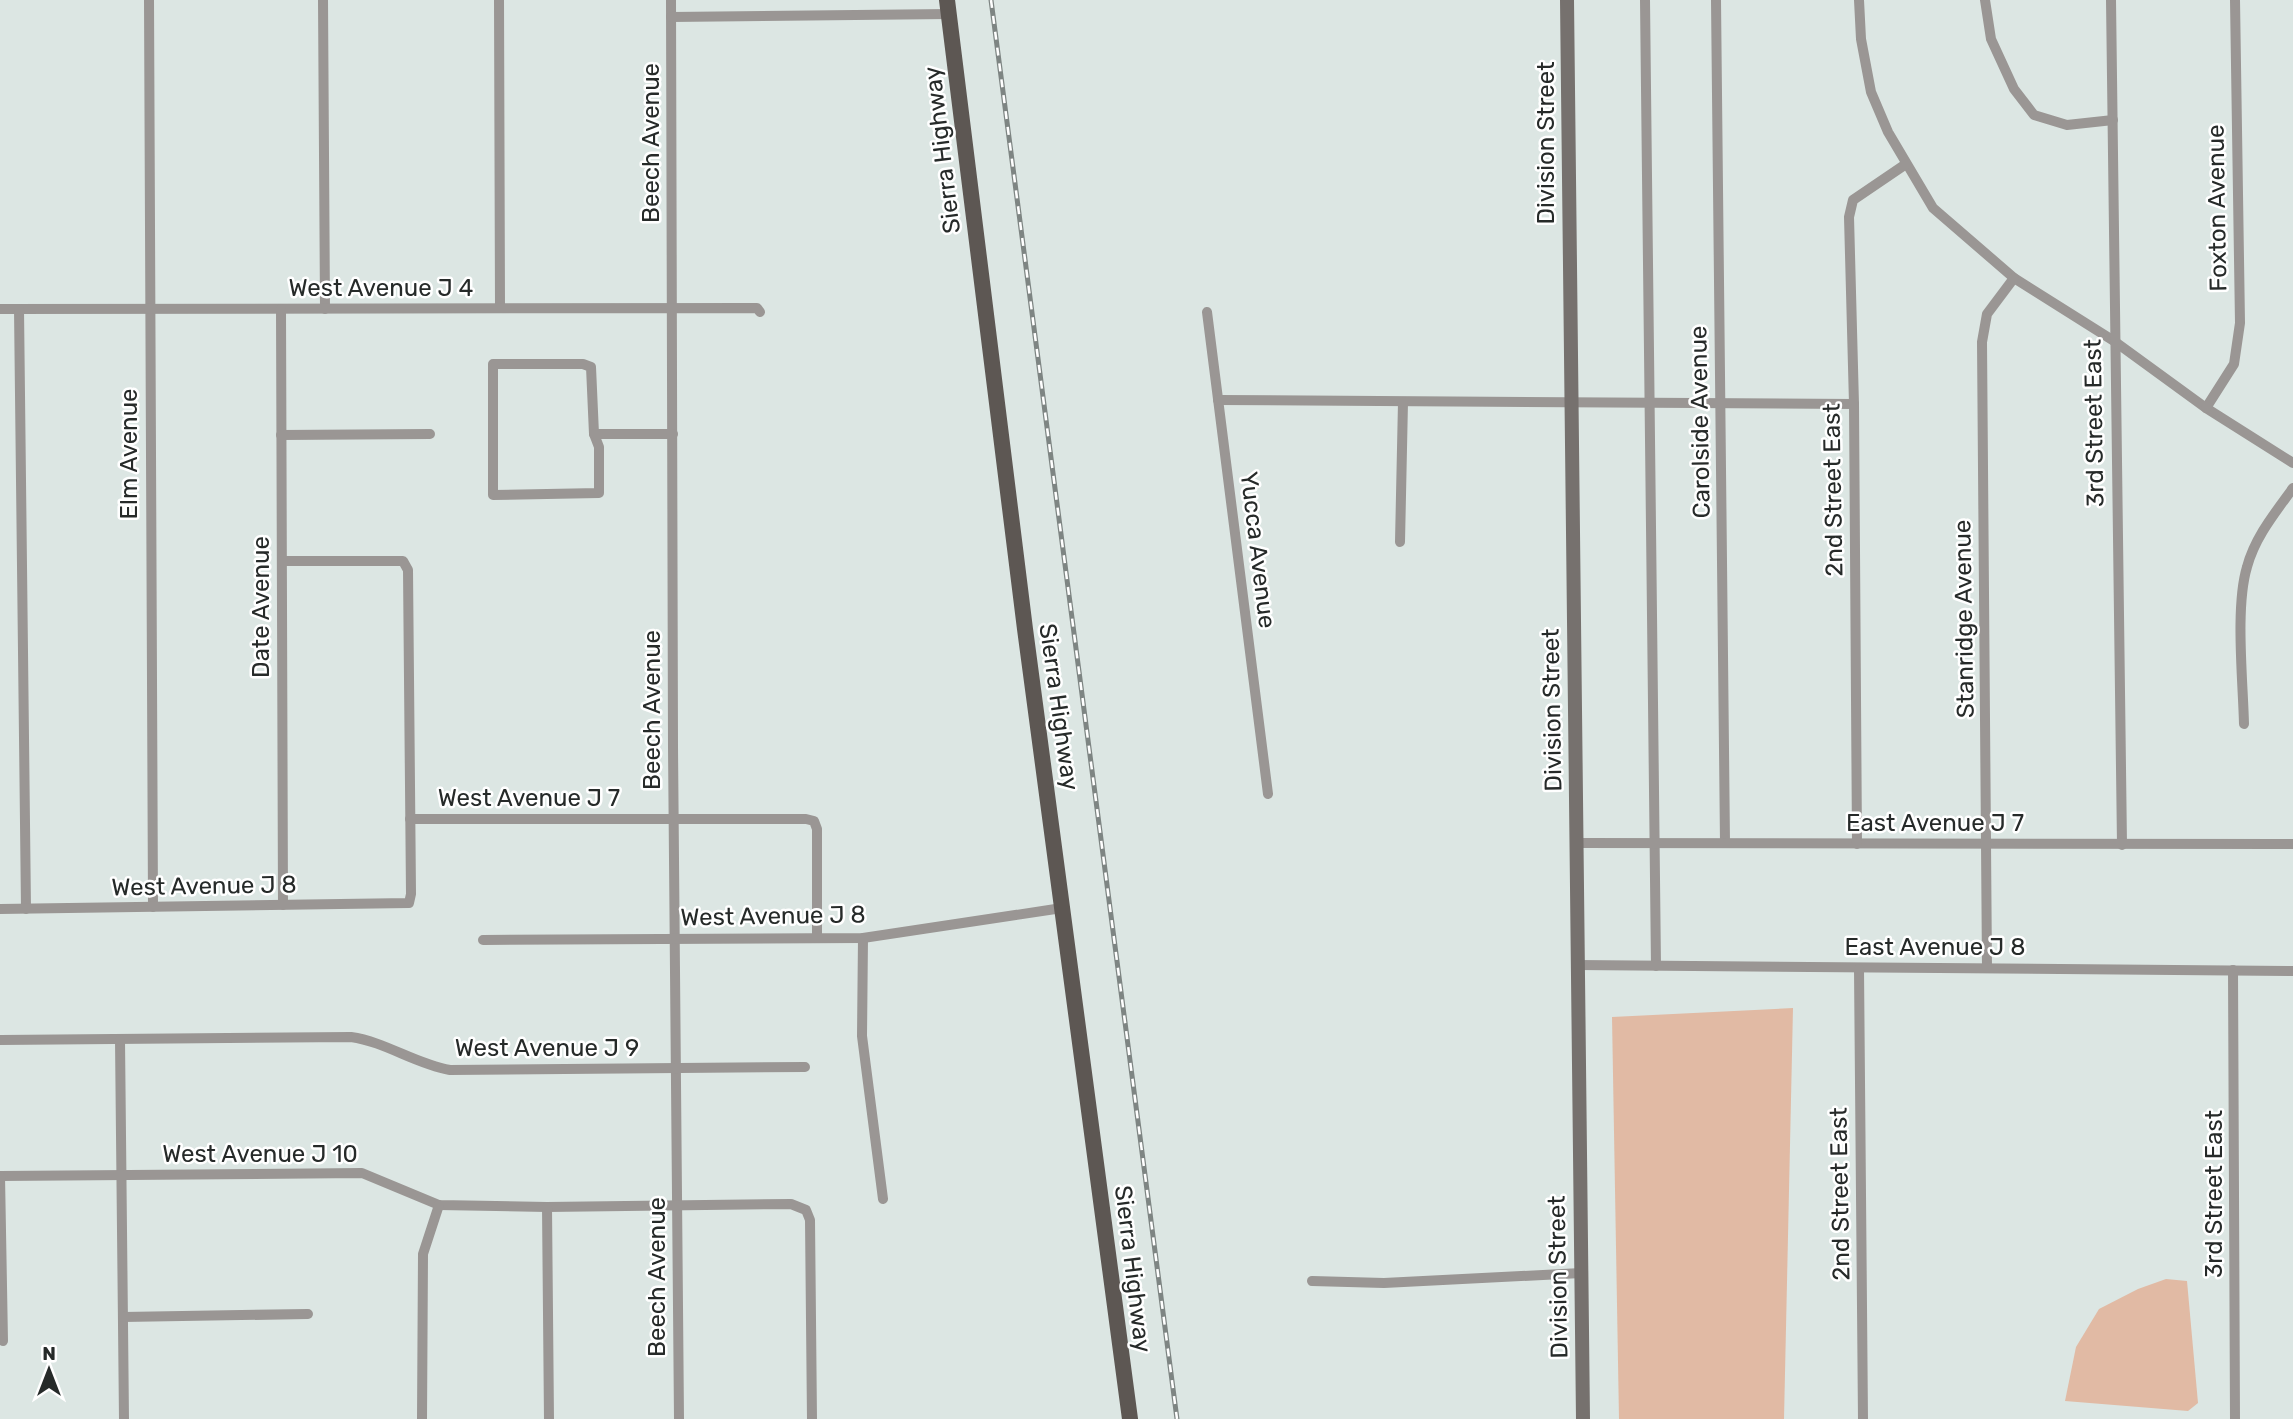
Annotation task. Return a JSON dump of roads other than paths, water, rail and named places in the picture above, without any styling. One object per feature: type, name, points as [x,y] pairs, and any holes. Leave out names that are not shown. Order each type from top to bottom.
[{"type":"main road","name":"Division Street","points":[[1567,0],[1583,1419]]},
{"type":"main road","name":"Sierra Highway","points":[[948,7],[980,275],[1129,1419]]},
{"type":"street","name":"Elm Avenue","points":[[149,0],[153,907]]},
{"type":"street","points":[[323,0],[325,309]]},
{"type":"street","points":[[499,0],[500,308]]},
{"type":"street","name":"Beech Avenue","points":[[671,0],[679,1419]]},
{"type":"street","points":[[1645,0],[1656,966]]},
{"type":"street","name":"Carolside Avenue","points":[[1716,0],[1725,844]]},
{"type":"street","points":[[1859,0],[1861,39],[1871,92],[1888,132],[1933,208],[2014,278],[2114,341],[2206,408],[2293,464]]},
{"type":"street","points":[[1985,0],[1991,39],[2014,89],[2034,115],[2067,125],[2113,120]]},
{"type":"street","name":"3rd Street East","points":[[2111,0],[2122,845]]},
{"type":"street","name":"Foxton Avenue","points":[[2206,408],[2234,364],[2239,323],[2235,0]]},
{"type":"street","points":[[671,17],[948,7]]},
{"type":"street","name":"2nd Street East","points":[[1857,844],[1854,404],[1849,217],[1853,200],[1906,164]]},
{"type":"street","name":"Stanridge Avenue","points":[[1987,968],[1982,342],[1987,314],[2014,278]]},
{"type":"street","name":"West Avenue J 4","points":[[0,309],[757,308],[760,312]]},
{"type":"street","points":[[19,309],[26,909]]},
{"type":"street","name":"Date Avenue","points":[[281,309],[283,905]]},
{"type":"street","name":"Yucca Avenue","points":[[1206,312],[1268,794]]},
{"type":"street","points":[[493,364],[583,364],[591,367],[594,434],[599,447],[599,493],[493,495],[493,364]]},
{"type":"street","points":[[1218,400],[1854,404]]},
{"type":"street","points":[[1400,542],[1403,402]]},
{"type":"street","points":[[281,435],[430,434]]},
{"type":"street","points":[[594,434],[673,434]]},
{"type":"street","points":[[2244,724],[2242,609],[2246,568],[2261,533],[2293,488]]},
{"type":"street","points":[[282,561],[404,561],[408,569],[410,818]]},
{"type":"street","name":"West Avenue J 8","points":[[0,909],[409,904],[410,818]]},
{"type":"street","name":"West Avenue J 7","points":[[410,818],[806,818],[814,821],[817,829],[817,938]]},
{"type":"street","name":"East Avenue J 7","points":[[1576,844],[2293,844]]},
{"type":"street","name":"West Avenue J 8","points":[[483,940],[863,938],[1062,908]]},
{"type":"street","points":[[863,938],[862,1036],[883,1199]]},
{"type":"street","name":"East Avenue J 8","points":[[1577,965],[2293,971]]},
{"type":"street","name":"2nd Street East","points":[[1859,969],[1863,1419]]},
{"type":"street","name":"3rd Street East","points":[[2234,970],[2235,1419]]},
{"type":"street","name":"West Avenue J 9","points":[[0,1041],[351,1037],[365,1039],[435,1067],[450,1070],[805,1067]]},
{"type":"street","points":[[120,1040],[124,1419]]},
{"type":"street","name":"West Avenue J 10","points":[[0,1176],[362,1173],[439,1205],[547,1207],[791,1204],[806,1210],[810,1220],[812,1419]]},
{"type":"street","points":[[0,1176],[2,1341]]},
{"type":"street","points":[[422,1419],[423,1254],[439,1205]]},
{"type":"street","points":[[547,1207],[550,1419]]},
{"type":"street","points":[[1312,1281],[1384,1283],[1581,1273]]},
{"type":"street","points":[[123,1317],[308,1314]]},
{"type":"railway","points":[[991,0],[1177,1419]]}]
